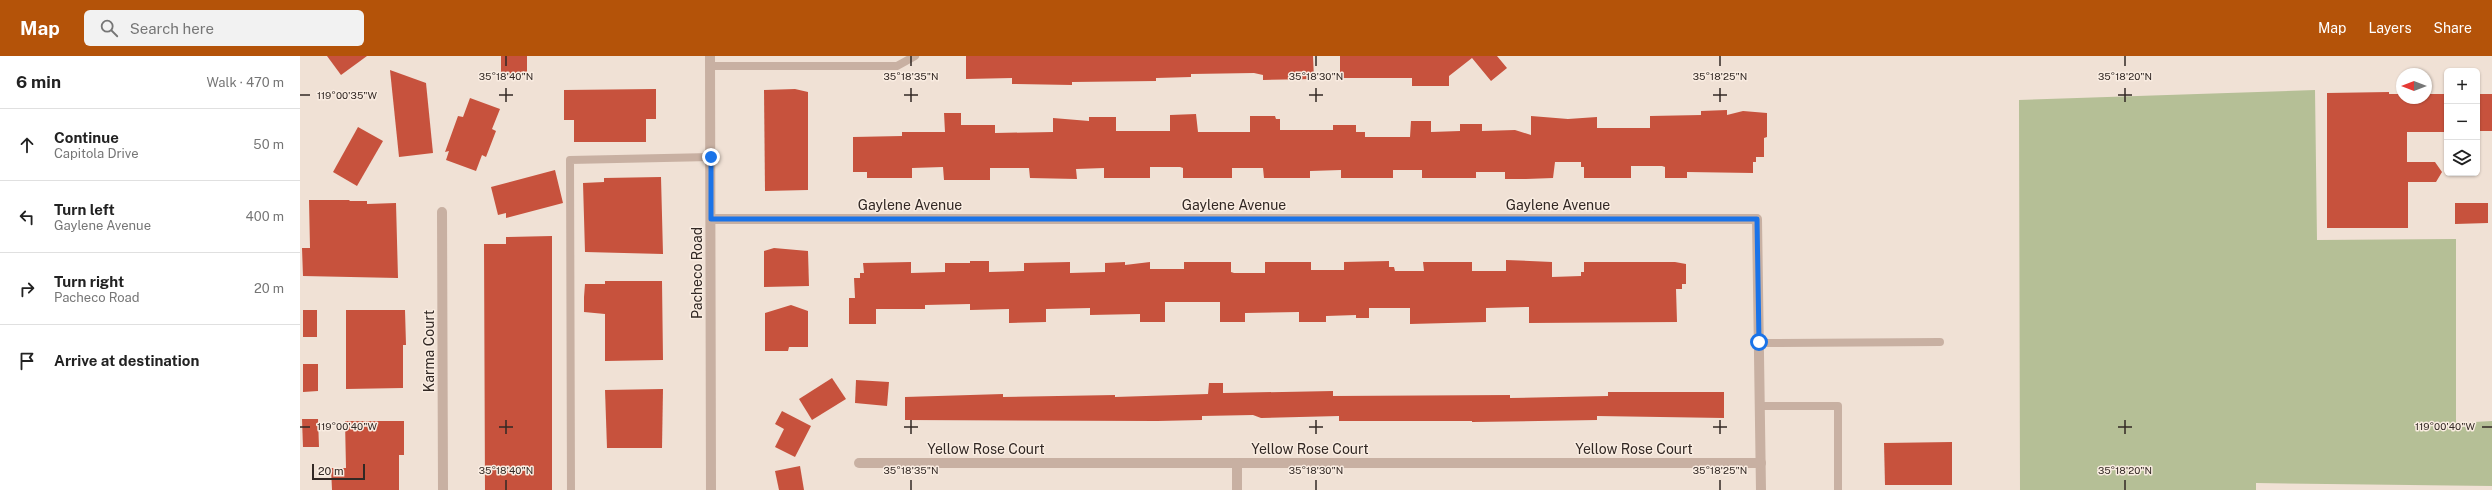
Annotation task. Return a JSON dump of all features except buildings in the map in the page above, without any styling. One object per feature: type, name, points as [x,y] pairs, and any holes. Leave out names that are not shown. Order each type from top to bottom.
[{"type":"street","name":"Pacheco Road","points":[[710,61],[711,490]]},
{"type":"street","name":"Karma Court","points":[[442,212],[443,490]]},
{"type":"street","name":"Gaylene Avenue","points":[[711,219],[1757,219],[1759,342]]},
{"type":"street","points":[[1759,342],[1761,490]]},
{"type":"street","name":"Yellow Rose Court","points":[[859,463],[1761,463]]},
{"type":"street","points":[[1237,463],[1237,490]]},
{"type":"lane","points":[[710,61],[897,66],[908,62],[915,56]]},
{"type":"lane","points":[[571,490],[570,160],[711,157]]},
{"type":"lane","points":[[1759,342],[1940,342]]},
{"type":"lane","points":[[1760,406],[1838,406],[1838,490]]},
{"type":"green space","points":[[2315,90],[2317,240],[2456,239],[2456,423],[2492,421],[2492,486],[2256,483],[2256,490],[2020,490],[2019,100]]},
{"type":"route","points":[[711,157],[711,219],[1757,219],[1759,342]]}]
